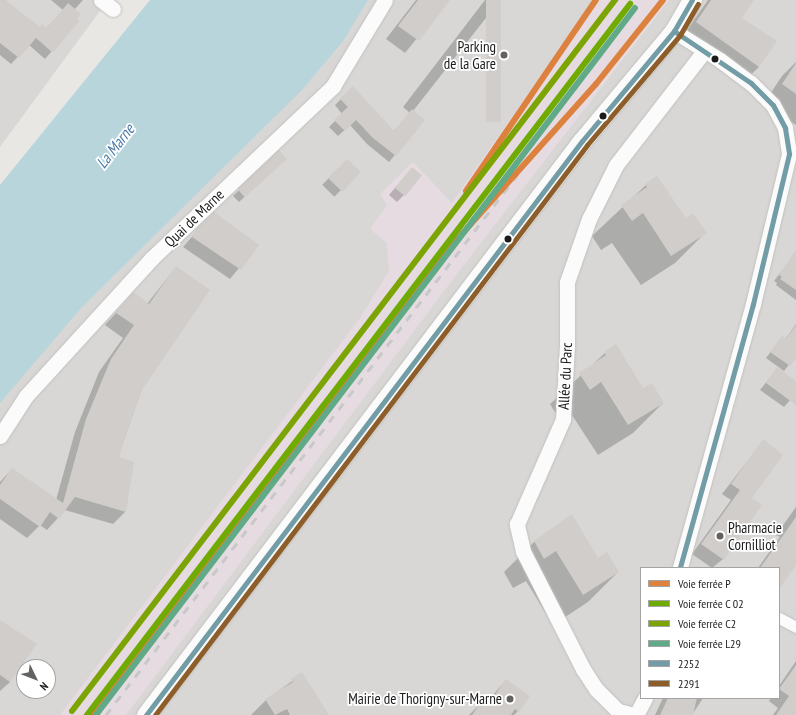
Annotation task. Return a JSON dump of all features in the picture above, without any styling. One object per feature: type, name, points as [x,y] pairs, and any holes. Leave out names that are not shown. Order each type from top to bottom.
[{"type":"street","points":[[101,0],[113,10]]},
{"type":"street","name":"Quai de Marne","points":[[0,436],[26,396],[152,258],[333,86],[385,0]]},
{"type":"street","points":[[146,715],[582,141],[674,31],[692,0]]},
{"type":"street","points":[[674,31],[720,60],[751,83],[773,105],[785,128],[789,154],[747,326],[680,567]]},
{"type":"street","name":"Allée du Parc","points":[[635,715],[618,711],[596,689],[583,670],[523,551],[517,524],[563,419],[568,344],[567,282],[589,219],[616,165],[704,51]]},
{"type":"street","points":[[780,619],[796,627]]},
{"type":"street","points":[[635,715],[644,699]]},
{"type":"shaded area","points":[[0,0],[108,0],[0,147]]},
{"type":"shaded area","points":[[232,0],[796,0],[796,715],[0,715],[0,294]]},
{"type":"shaded area","points":[[593,0],[669,0],[456,275],[126,715],[60,715],[360,318],[389,271],[387,243],[370,229],[387,205],[380,194],[413,162],[452,203]]},
{"type":"water","name":"La Marne","points":[[150,0],[368,0],[343,41],[302,90],[82,307],[0,403],[0,185]]},
{"type":"building","points":[[0,0],[5,0],[40,27],[42,24],[47,28],[68,3],[81,14],[77,18],[79,21],[53,53],[36,38],[19,58],[0,43]]},
{"type":"building","points":[[418,0],[450,0],[419,41],[398,26]]},
{"type":"building","points":[[486,0],[501,0],[501,122],[486,122]]},
{"type":"building","points":[[711,0],[754,0],[742,18],[777,41],[759,67],[696,22]]},
{"type":"building","points":[[796,63],[796,94],[782,84]]},
{"type":"building","points":[[353,86],[394,131],[412,109],[425,120],[396,156],[373,138],[356,120],[345,131],[334,120],[348,107],[340,99]]},
{"type":"building","points":[[279,150],[287,159],[245,197],[237,188]]},
{"type":"building","points":[[347,159],[361,172],[342,192],[329,179]]},
{"type":"building","points":[[412,167],[422,175],[405,196],[395,188]]},
{"type":"building","points":[[657,176],[686,218],[693,213],[707,233],[671,256],[643,213],[632,221],[621,205],[647,187],[645,184]]},
{"type":"building","points":[[214,212],[259,245],[241,270],[192,237],[197,228]]},
{"type":"building","points":[[796,250],[796,290],[780,279],[782,277],[779,275]]},
{"type":"building","points":[[176,266],[210,290],[142,390],[119,457],[134,462],[126,512],[75,497],[59,519],[50,512],[40,527],[0,499],[0,485],[12,468],[63,503],[86,419],[111,359],[134,325],[116,313],[133,292],[149,304]]},
{"type":"building","points":[[796,325],[796,358],[790,366],[770,352],[782,336],[786,339]]},
{"type":"building","points":[[616,344],[643,388],[652,383],[664,403],[628,425],[601,382],[590,390],[579,373],[606,355],[604,352]]},
{"type":"building","points":[[777,367],[796,381],[796,405],[766,383]]},
{"type":"building","points":[[763,439],[783,455],[752,498],[762,505],[724,560],[701,544],[740,490],[731,484]]},
{"type":"building","points":[[572,514],[598,558],[607,552],[619,572],[583,595],[556,551],[544,559],[534,541]]},
{"type":"building","points":[[796,517],[796,565],[780,588],[780,567],[761,567]]},
{"type":"building","points":[[0,620],[37,644],[26,659],[16,659],[16,674],[10,682],[0,675]]},
{"type":"building","points":[[796,665],[796,715],[776,715],[789,696],[780,690]]},
{"type":"building","points":[[302,672],[329,715],[290,715],[287,709],[275,715],[265,699],[293,682],[291,679]]},
{"type":"building","name":"Mairie de Thorigny-sur-Marne","points":[[506,679],[530,696],[519,712],[515,709],[511,715],[472,715],[484,698],[490,702]]},
{"type":"building","points":[[668,699],[697,699],[693,715],[660,715]]},
{"type":"railway","points":[[106,715],[527,162]]},
{"type":"rail line","name":"P","points":[[466,191],[596,0]]},
{"type":"rail line","name":"C2","points":[[72,711],[615,0]]},
{"type":"rail line","name":"P","points":[[90,715],[436,263],[596,84],[663,0]]},
{"type":"rail line","name":"L29","points":[[96,715],[635,8]]},
{"type":"transit line","name":"2252","points":[[146,715],[582,141],[674,31],[692,0]]},
{"type":"transit line","points":[[87,715],[630,4]]},
{"type":"transit line","name":"2291","points":[[155,715],[587,145],[680,35],[698,4]]},
{"type":"transit line","name":"2252","points":[[674,31],[751,83],[773,105],[785,128],[789,154],[753,304],[680,567]]},
{"type":"place","name":"Parking de la Gare","points":[[504,55]]},
{"type":"place","name":"Pharmacie Cornilliot","points":[[720,536]]},
{"type":"place","name":"Mairie de Thorigny-sur-Marne","points":[[510,699]]}]
